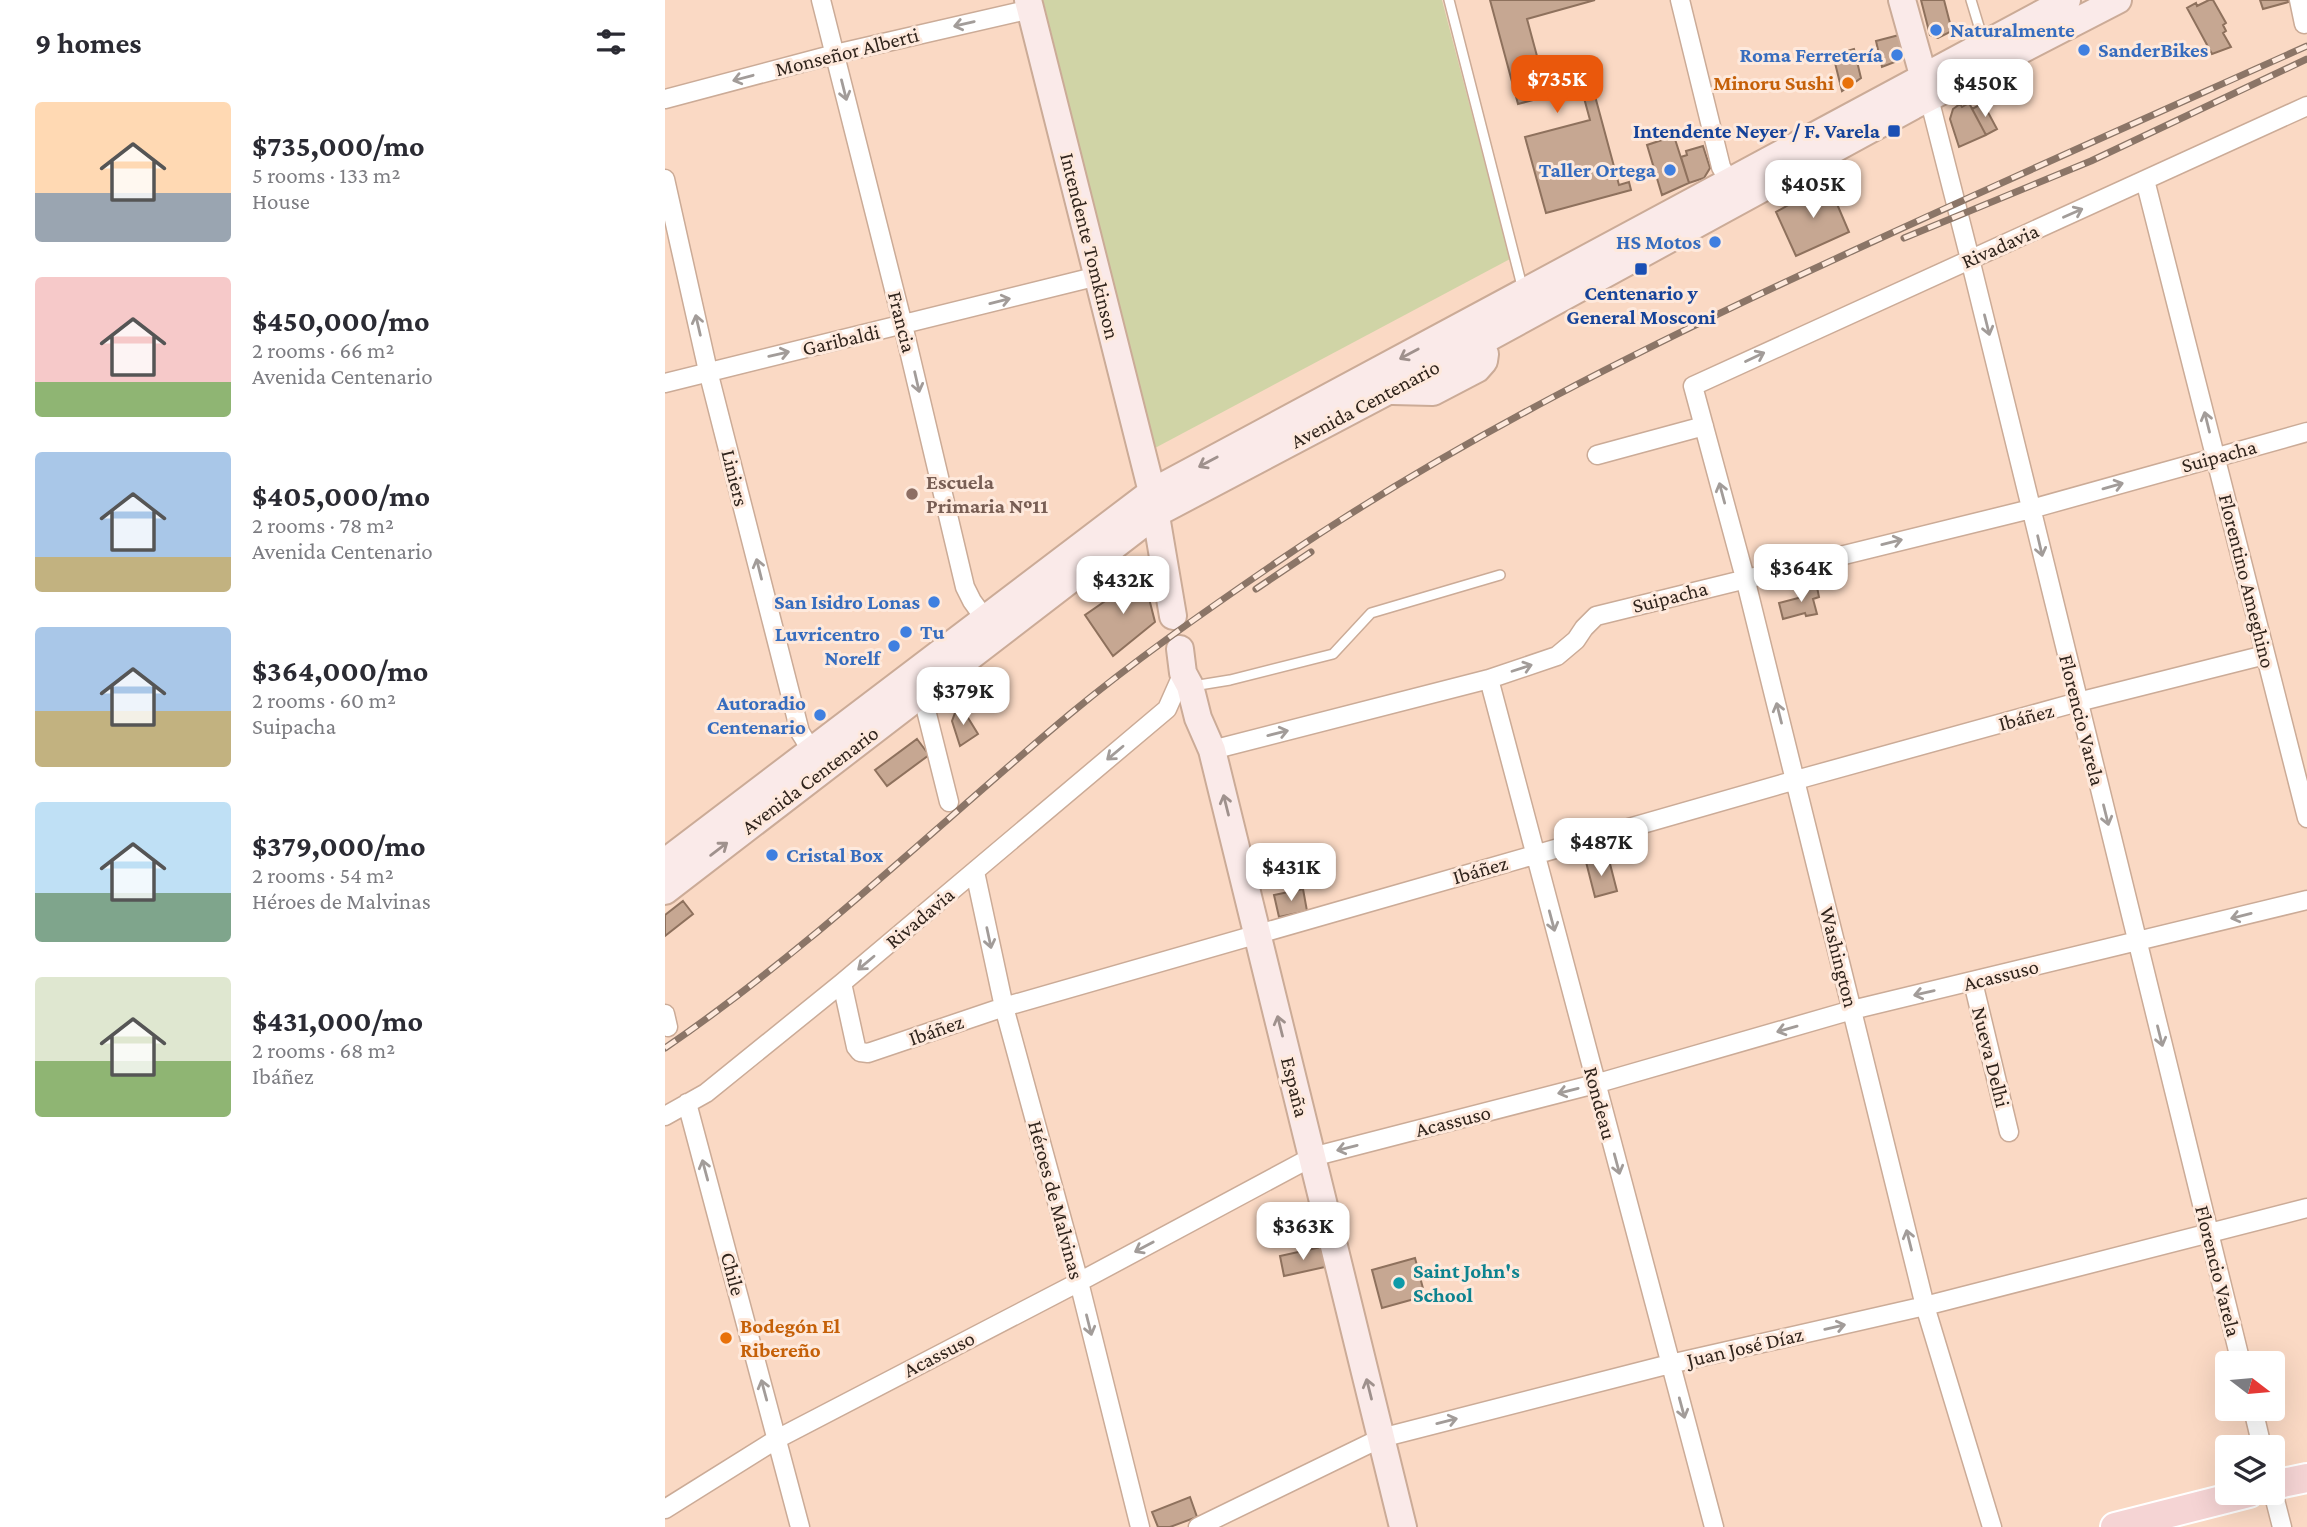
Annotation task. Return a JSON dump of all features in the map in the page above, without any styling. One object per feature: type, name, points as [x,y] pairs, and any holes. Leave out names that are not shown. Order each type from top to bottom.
[{"type":"main road","points":[[1902,0],[1926,88]]},
{"type":"main road","name":"Avenida Centenario","points":[[1926,88],[1985,44],[2067,0]]},
{"type":"main road","name":"Avenida Centenario","points":[[665,891],[818,760],[1155,503],[1926,88],[2118,0]]},
{"type":"main road","name":"Intendente Tomkinson","points":[[1030,4],[1155,503]]},
{"type":"main road","name":"Avenida Centenario","points":[[1474,333],[1524,292],[1735,192]]},
{"type":"main road","name":"Avenida Centenario","points":[[1155,503],[1388,391],[1433,391],[1477,369],[1484,361],[1485,354],[1474,333]]},
{"type":"main road","points":[[1155,503],[1173,616]]},
{"type":"main road","name":"Avenida Centenario","points":[[665,862],[922,694],[991,628]]},
{"type":"main road","name":"España","points":[[1185,669],[1198,718],[1212,750],[1403,1527]]},
{"type":"main road","points":[[2285,1483],[2307,1478]]},
{"type":"main road","points":[[2115,1527],[2215,1502]]},
{"type":"street","name":"Francia","points":[[821,0],[903,324],[965,587],[991,628]]},
{"type":"street","points":[[1680,0],[1721,167],[1735,192]]},
{"type":"street","points":[[2299,0],[2304,24]]},
{"type":"street","name":"Monseñor Alberti","points":[[665,99],[1030,4]]},
{"type":"street","name":"Florencio Varela","points":[[1926,88],[1971,259],[2238,1351]]},
{"type":"street","name":"Rivadavia","points":[[1692,386],[2307,106]]},
{"type":"street","name":"Liniers","points":[[665,180],[708,371],[800,732],[818,760]]},
{"type":"street","name":"Florentino Ameghino","points":[[2145,180],[2307,818]]},
{"type":"street","name":"Garibaldi","points":[[665,383],[1098,276]]},
{"type":"street","name":"Washington","points":[[1692,386],[1745,578],[1926,1306],[1992,1527]]},
{"type":"street","points":[[1597,455],[1704,426]]},
{"type":"street","name":"Suipacha","points":[[1212,750],[1489,679],[1557,656],[1576,640],[1596,616],[2031,509],[2307,432]]},
{"type":"street","name":"Ibáñez","points":[[842,983],[856,1047],[860,1052],[868,1053],[1004,1007],[1796,780],[2078,702],[2265,655]]},
{"type":"street","name":"Rivadavia","points":[[665,1116],[706,1093],[842,983],[1167,709],[1185,669]]},
{"type":"street","name":"Rondeau","points":[[1489,679],[1714,1527]]},
{"type":"street","points":[[922,694],[949,802]]},
{"type":"street","points":[[1167,709],[1187,710],[1198,718]]},
{"type":"street","name":"Héroes de Malvinas","points":[[975,872],[1004,1007],[1079,1282],[1140,1527]]},
{"type":"street","name":"Acassuso","points":[[665,1509],[776,1439],[1079,1282],[1312,1157],[1595,1084],[1852,1010],[2307,900]]},
{"type":"street","name":"Nueva Delhi","points":[[1973,982],[2009,1132]]},
{"type":"street","name":"Chile","points":[[688,1103],[800,1527]]},
{"type":"street","name":"Juan José Díaz","points":[[1198,1527],[1381,1438],[1670,1364],[1926,1306],[2307,1208]]},
{"type":"street","points":[[2276,1505],[2282,1527]]},
{"type":"lane","points":[[1449,0],[1524,292]]},
{"type":"lane","points":[[1972,0],[1985,44]]},
{"type":"lane","points":[[1185,669],[1230,680],[1333,654],[1371,613],[1500,575]]},
{"type":"green space","points":[[1043,0],[1442,0],[1510,259],[1155,448]]},
{"type":"building","points":[[1490,0],[1595,0],[1527,19],[1544,82],[1588,70],[1619,185],[1629,182],[1631,190],[1546,213],[1525,137],[1590,120],[1581,87],[1518,104]]},
{"type":"building","points":[[1921,0],[1944,0],[1952,31],[1938,38],[1930,35]]},
{"type":"building","points":[[2213,0],[2226,23],[2223,25],[2226,31],[2223,33],[2231,47],[2212,54],[2187,8]]},
{"type":"building","points":[[2260,0],[2292,0],[2292,1],[2263,9]]},
{"type":"building","points":[[1899,35],[1903,53],[1900,60],[1882,67],[1876,41]]},
{"type":"building","points":[[1854,49],[1861,78],[1842,91],[1833,55]]},
{"type":"building","points":[[1969,103],[1986,135],[1959,147],[1950,119],[1953,109],[1960,104],[1962,107]]},
{"type":"building","points":[[1983,103],[1997,129],[1986,135],[1972,109]]},
{"type":"building","name":"Taller Ortega","points":[[1674,136],[1689,183],[1662,195],[1647,145]]},
{"type":"building","points":[[1703,146],[1710,168],[1704,178],[1689,183],[1681,157],[1687,155],[1686,151]]},
{"type":"building","points":[[1828,183],[1849,232],[1796,256],[1776,212]]},
{"type":"building","points":[[1143,575],[1155,622],[1113,656],[1085,615]]},
{"type":"building","points":[[1817,587],[1819,597],[1813,599],[1817,614],[1806,616],[1805,613],[1783,619],[1779,603],[1802,597],[1800,590]]},
{"type":"building","points":[[962,708],[978,734],[960,746],[952,721],[955,713]]},
{"type":"building","points":[[917,739],[929,755],[887,786],[875,770]]},
{"type":"building","points":[[1595,859],[1596,863],[1609,860],[1617,891],[1595,897],[1586,862]]},
{"type":"building","points":[[1303,889],[1307,911],[1279,917],[1274,895]]},
{"type":"building","points":[[683,901],[693,914],[665,936],[665,915]]},
{"type":"building","points":[[1321,1247],[1325,1267],[1284,1276],[1280,1256]]},
{"type":"building","name":"Saint John's School","points":[[1415,1258],[1425,1296],[1382,1308],[1372,1270]]},
{"type":"building","points":[[1190,1497],[1197,1517],[1170,1527],[1158,1527],[1152,1512]]},
{"type":"railway","points":[[665,1048],[771,970],[872,886],[1020,756],[1119,675],[1274,564],[1411,476],[1553,397],[1772,288],[2307,46]]},
{"type":"railway","points":[[1904,238],[2091,161],[2307,59]]},
{"type":"railway","points":[[1256,589],[1311,552]]},
{"type":"place","name":"Naturalmente","points":[[1936,30]]},
{"type":"place","name":"SanderBikes","points":[[2084,50]]},
{"type":"place","name":"Roma Ferretería","points":[[1897,55]]},
{"type":"place","name":"Minoru Sushi","points":[[1848,83]]},
{"type":"place","name":"Intendente Neyer / F. Varela","points":[[1894,131]]},
{"type":"place","name":"Taller Ortega","points":[[1670,170]]},
{"type":"place","name":"HS Motos","points":[[1715,242]]},
{"type":"place","name":"Centenario y General Mosconi","points":[[1641,269]]},
{"type":"place","name":"Escuela Primaria Nº11","points":[[912,494]]},
{"type":"place","name":"San Isidro Lonas","points":[[934,602]]},
{"type":"place","name":"Tu","points":[[906,632]]},
{"type":"place","name":"Luvricentro Norelf","points":[[894,646]]},
{"type":"place","name":"Autoradio Centenario","points":[[820,715]]},
{"type":"place","name":"Cristal Box","points":[[772,855]]},
{"type":"place","name":"Saint John's School","points":[[1399,1283]]},
{"type":"place","name":"Bodegón El Ribereño","points":[[726,1338]]}]
